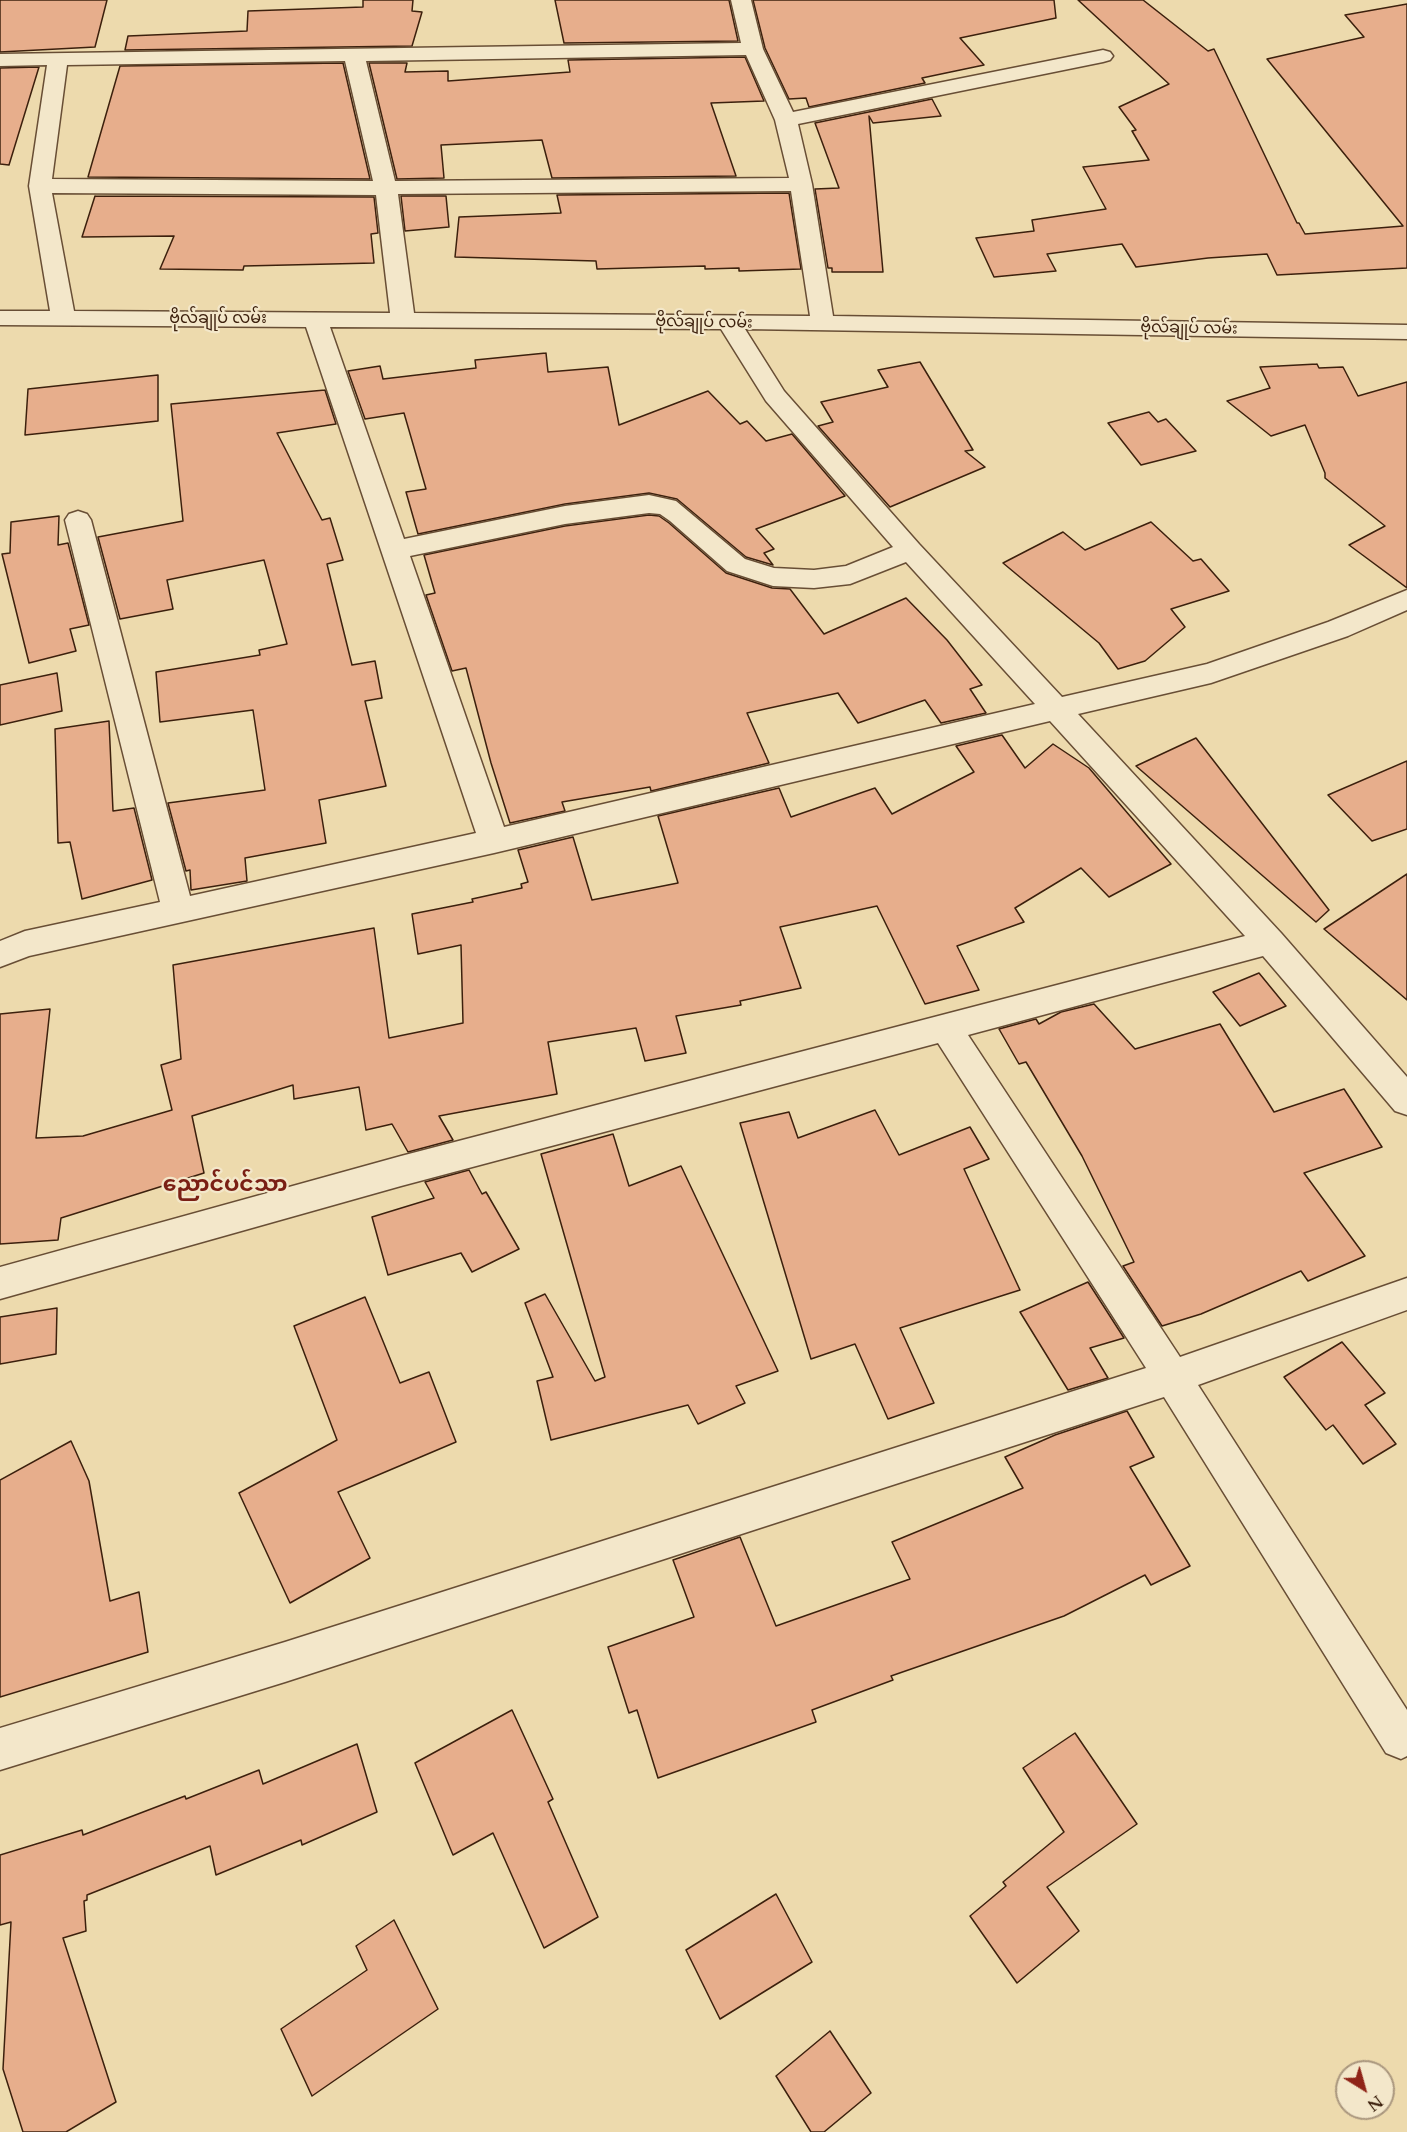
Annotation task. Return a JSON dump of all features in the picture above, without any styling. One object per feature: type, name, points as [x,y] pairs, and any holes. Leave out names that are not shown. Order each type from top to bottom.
[{"type":"street","points":[[741,0],[753,49],[786,120],[801,184],[823,325]]},
{"type":"street","points":[[0,60],[753,49]]},
{"type":"street","points":[[354,54],[386,188],[403,321]]},
{"type":"street","points":[[786,120],[1103,56]]},
{"type":"street","points":[[58,58],[40,186],[63,318]]},
{"type":"street","points":[[40,186],[386,188],[801,184]]},
{"type":"street","name":"ဗိုလ်ချုပ် လမ်း","points":[[0,318],[728,322],[1407,332]]},
{"type":"street","points":[[316,320],[494,841]]},
{"type":"street","points":[[728,322],[775,396],[910,550],[1270,942],[1407,1101]]},
{"type":"street","points":[[395,550],[565,515],[649,504],[667,507],[679,515],[736,566],[773,577],[814,579],[850,575],[910,550]]},
{"type":"street","points":[[78,520],[178,910]]},
{"type":"street","points":[[0,954],[25,944],[494,841],[1057,711],[1211,673],[1338,629],[1407,599]]},
{"type":"street","points":[[0,1283],[401,1171],[1270,942]]},
{"type":"street","points":[[946,1028],[1172,1377],[1401,1738]]},
{"type":"street","points":[[0,1749],[285,1662],[1172,1377],[1407,1294]]},
{"type":"building","points":[[0,0],[107,0],[95,47],[0,52]]},
{"type":"building","points":[[363,0],[413,0],[412,11],[422,12],[412,46],[125,50],[128,36],[247,31],[248,11],[363,7]]},
{"type":"building","points":[[555,0],[729,0],[738,41],[564,43]]},
{"type":"building","points":[[753,0],[1054,0],[1056,18],[960,38],[984,65],[922,78],[925,83],[809,107],[806,98],[789,99],[765,48]]},
{"type":"building","points":[[1078,0],[1143,0],[1208,51],[1214,49],[1297,223],[1305,234],[1403,226],[1267,59],[1364,37],[1345,15],[1407,4],[1407,268],[1277,275],[1267,254],[1208,258],[1136,267],[1122,244],[1047,254],[1056,271],[994,277],[976,238],[1034,231],[1032,220],[1106,209],[1083,167],[1149,160],[1132,131],[1136,130],[1119,107],[1169,84]]},
{"type":"building","points":[[745,57],[764,101],[711,103],[736,176],[552,178],[542,140],[441,145],[444,178],[397,179],[369,63],[407,63],[405,72],[448,71],[448,81],[570,72],[568,60]]},
{"type":"building","points":[[343,63],[370,179],[88,177],[120,66]]},
{"type":"building","points":[[39,67],[9,165],[0,164],[0,68]]},
{"type":"building","points":[[932,99],[941,116],[873,123],[869,116],[883,272],[832,272],[832,268],[828,268],[815,189],[839,188],[815,123]]},
{"type":"building","points":[[789,193],[801,269],[739,271],[739,268],[705,269],[705,266],[597,269],[596,261],[455,257],[459,217],[561,213],[557,195]]},
{"type":"building","points":[[95,196],[374,197],[378,233],[371,234],[374,263],[244,266],[243,270],[160,269],[174,236],[82,237]]},
{"type":"building","points":[[401,196],[446,196],[449,227],[405,231]]},
{"type":"building","points":[[546,353],[548,372],[608,367],[619,425],[708,391],[740,424],[747,421],[766,441],[792,434],[845,496],[756,529],[774,549],[764,553],[773,565],[746,557],[677,499],[649,493],[565,504],[418,534],[406,492],[426,489],[404,413],[365,419],[348,371],[380,366],[383,379],[476,368],[475,360]]},
{"type":"building","points":[[920,362],[973,450],[965,451],[985,467],[890,507],[818,426],[833,422],[821,402],[888,387],[878,370]]},
{"type":"building","points":[[1317,364],[1319,368],[1343,367],[1358,396],[1407,382],[1407,588],[1349,545],[1385,526],[1325,478],[1305,425],[1271,436],[1227,401],[1270,388],[1260,367]]},
{"type":"building","points":[[158,375],[158,421],[25,435],[28,389]]},
{"type":"building","points":[[325,390],[336,424],[277,433],[322,520],[330,518],[343,560],[327,564],[352,665],[375,661],[382,698],[365,701],[386,786],[319,800],[326,843],[245,858],[247,881],[191,890],[190,870],[186,871],[168,803],[265,790],[253,710],[160,722],[156,672],[260,655],[259,650],[287,644],[264,560],[167,580],[173,609],[120,619],[98,537],[183,521],[171,404]]},
{"type":"building","points":[[1149,412],[1158,422],[1166,419],[1196,451],[1141,465],[1108,423]]},
{"type":"building","points":[[649,515],[659,516],[669,523],[726,573],[772,588],[790,589],[824,634],[906,598],[947,640],[982,685],[970,689],[986,713],[941,723],[925,700],[858,723],[838,693],[747,713],[769,763],[651,791],[650,787],[562,802],[565,811],[510,823],[491,763],[466,668],[452,671],[426,595],[435,593],[424,555],[565,526]]},
{"type":"building","points":[[59,516],[58,545],[68,543],[89,625],[70,629],[76,651],[29,663],[2,554],[10,553],[11,522]]},
{"type":"building","points":[[1151,522],[1193,561],[1201,559],[1229,591],[1171,609],[1185,627],[1145,661],[1118,669],[1099,643],[1003,563],[1063,532],[1085,550]]},
{"type":"building","points":[[57,673],[62,711],[0,725],[0,685]]},
{"type":"building","points":[[109,721],[113,811],[134,808],[152,880],[82,899],[70,842],[58,843],[55,729]]},
{"type":"building","points":[[1002,735],[1025,768],[1053,744],[1089,768],[1171,864],[1109,897],[1081,868],[1015,908],[1024,922],[957,946],[979,990],[925,1004],[877,906],[780,927],[801,988],[740,1001],[741,1005],[676,1016],[686,1053],[645,1061],[636,1028],[548,1042],[557,1094],[439,1116],[453,1140],[408,1152],[392,1124],[366,1130],[359,1087],[294,1099],[293,1085],[192,1116],[204,1173],[61,1218],[58,1240],[0,1244],[0,1014],[50,1009],[36,1138],[83,1136],[172,1110],[161,1065],[181,1059],[173,965],[374,928],[389,1038],[463,1023],[461,945],[418,954],[412,914],[473,902],[472,899],[522,888],[521,884],[528,882],[518,850],[573,837],[592,900],[678,883],[658,816],[779,788],[791,817],[875,788],[892,814],[974,772],[956,746]]},
{"type":"building","points":[[1196,738],[1329,910],[1316,922],[1136,766]]},
{"type":"building","points":[[1407,761],[1407,829],[1372,841],[1328,795]]},
{"type":"building","points":[[1407,874],[1407,1000],[1324,929]]},
{"type":"building","points":[[1259,973],[1286,1006],[1240,1026],[1213,992]]},
{"type":"building","points":[[1094,1004],[1135,1049],[1220,1024],[1274,1112],[1344,1089],[1382,1147],[1304,1173],[1365,1256],[1308,1281],[1301,1271],[1201,1314],[1162,1326],[1123,1266],[1134,1262],[1082,1156],[1026,1062],[1019,1064],[999,1029],[1036,1019],[1039,1024],[1061,1012]]},
{"type":"building","points":[[875,1110],[899,1155],[970,1127],[989,1159],[964,1169],[1020,1290],[900,1328],[934,1403],[888,1419],[855,1344],[811,1359],[740,1123],[789,1112],[798,1138]]},
{"type":"building","points":[[613,1134],[629,1186],[681,1166],[778,1371],[736,1386],[745,1403],[698,1424],[688,1405],[551,1440],[537,1381],[553,1377],[525,1303],[545,1294],[595,1381],[605,1377],[541,1154]]},
{"type":"building","points":[[469,1170],[482,1194],[486,1192],[519,1249],[472,1272],[461,1253],[388,1275],[372,1217],[434,1198],[425,1182]]},
{"type":"building","points":[[1088,1282],[1124,1338],[1090,1348],[1108,1378],[1068,1390],[1020,1312]]},
{"type":"building","points":[[365,1297],[400,1383],[429,1372],[456,1442],[338,1492],[370,1558],[290,1603],[239,1493],[337,1440],[294,1326]]},
{"type":"building","points":[[57,1308],[56,1354],[0,1364],[0,1317]]},
{"type":"building","points":[[1342,1342],[1385,1393],[1365,1405],[1396,1444],[1363,1464],[1333,1425],[1326,1430],[1284,1377]]},
{"type":"building","points":[[1127,1411],[1154,1457],[1130,1467],[1190,1566],[1151,1585],[1145,1575],[1064,1616],[891,1676],[893,1680],[812,1710],[816,1722],[658,1778],[637,1710],[629,1713],[608,1647],[694,1617],[673,1560],[740,1537],[776,1626],[910,1579],[892,1542],[1023,1488],[1005,1457],[1055,1435]]},
{"type":"building","points":[[71,1441],[89,1481],[110,1601],[139,1592],[148,1652],[0,1697],[0,1480]]},
{"type":"building","points":[[512,1710],[553,1799],[548,1802],[598,1917],[544,1948],[493,1833],[453,1855],[415,1763]]},
{"type":"building","points":[[1075,1733],[1137,1824],[1047,1887],[1079,1931],[1017,1983],[970,1916],[1006,1886],[1003,1882],[1064,1832],[1023,1768]]},
{"type":"building","points":[[357,1744],[377,1812],[302,1845],[301,1840],[216,1875],[210,1846],[87,1895],[87,1900],[84,1901],[86,1931],[63,1938],[116,2102],[66,2132],[23,2132],[3,2069],[11,1922],[0,1925],[0,1855],[82,1830],[83,1835],[185,1796],[186,1799],[259,1770],[263,1784]]},
{"type":"building","points":[[776,1894],[812,1962],[720,2019],[686,1950]]},
{"type":"building","points":[[394,1920],[438,2009],[312,2096],[281,2029],[367,1970],[356,1946]]},
{"type":"building","points":[[830,2031],[871,2093],[824,2132],[811,2132],[776,2076]]},
{"type":"district","name":"ညောင်ပင်သာ","points":[[225,1186]]}]
